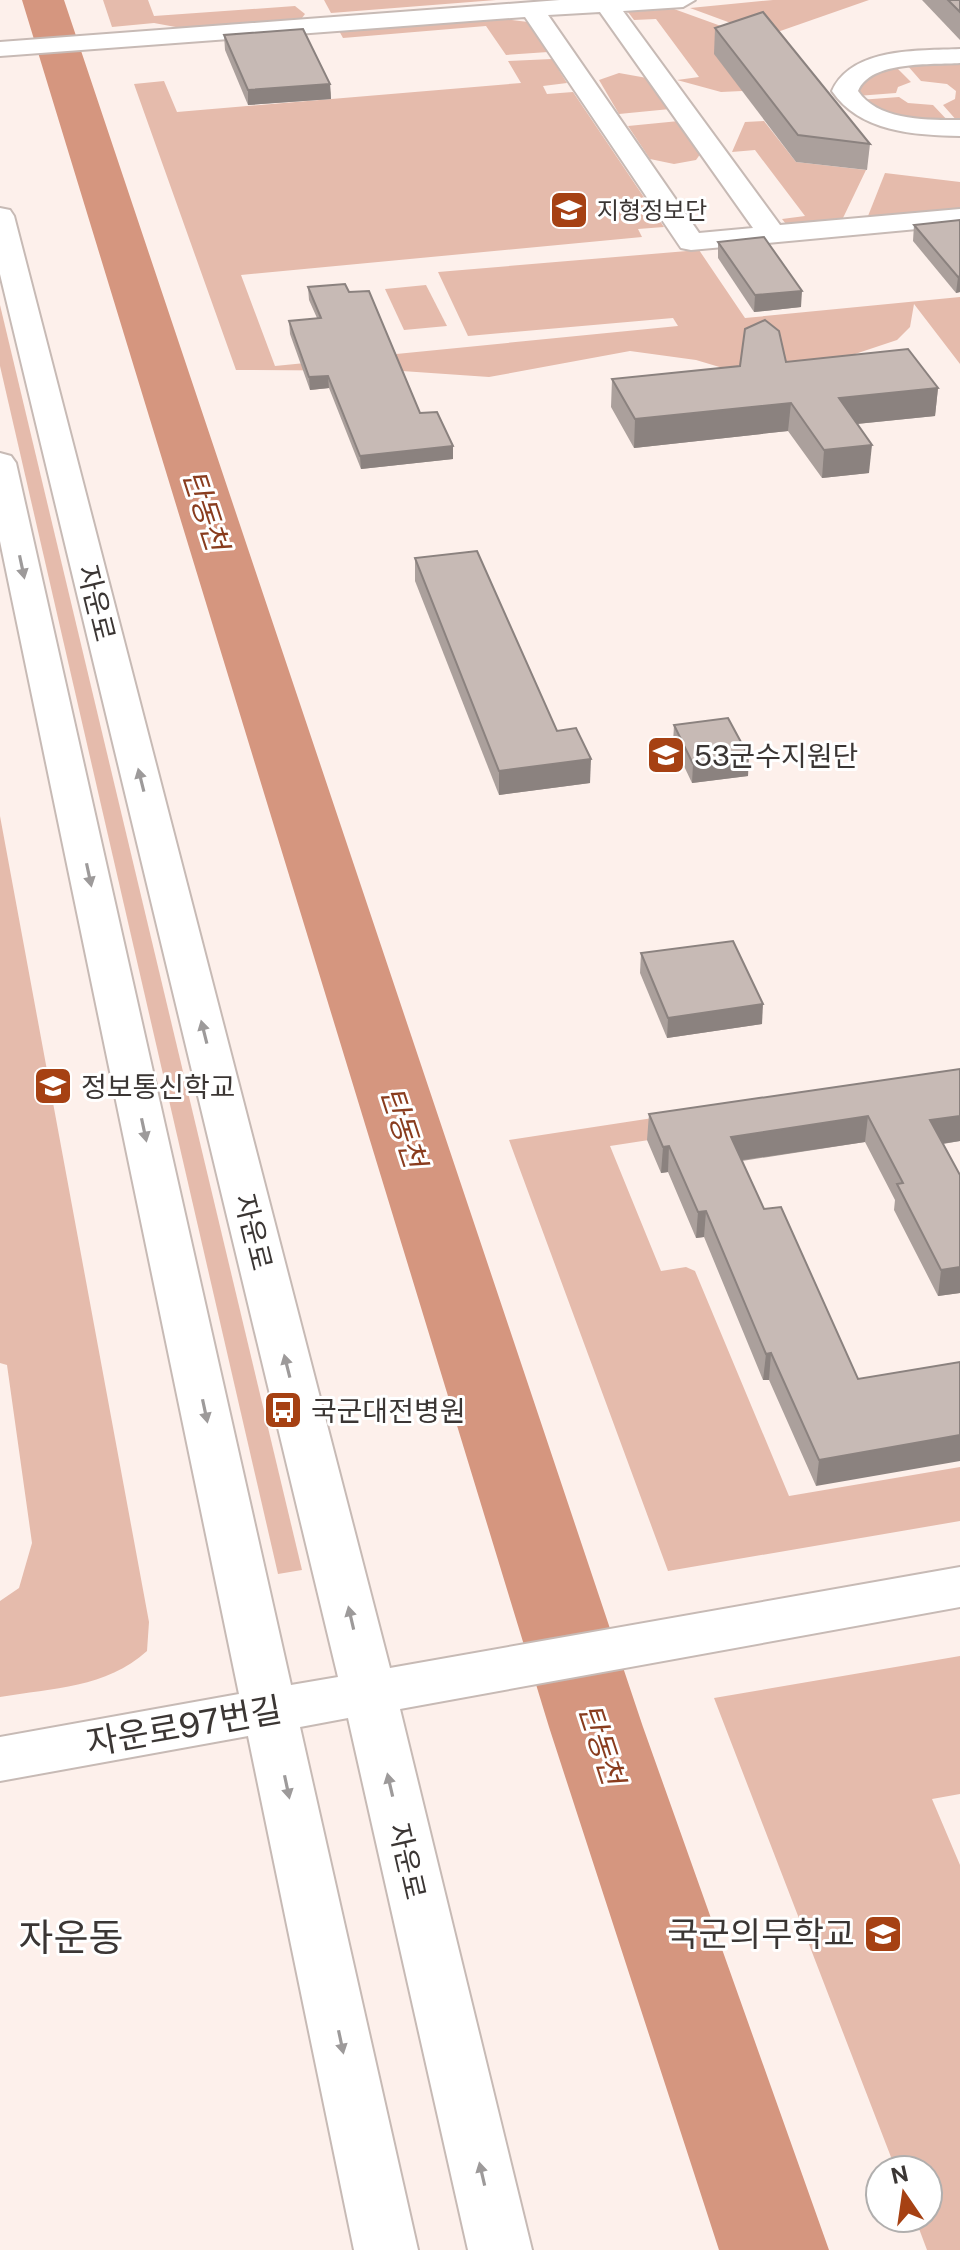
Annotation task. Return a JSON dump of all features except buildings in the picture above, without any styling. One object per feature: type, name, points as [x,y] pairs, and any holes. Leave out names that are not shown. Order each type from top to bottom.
[{"type":"street","points":[[0,49],[683,0]]},
{"type":"street","points":[[607,5],[772,234]]},
{"type":"street","points":[[532,9],[691,242],[960,217]]},
{"type":"street","points":[[960,56],[873,66],[851,78],[845,91],[855,106],[880,117],[930,127],[960,128]]},
{"type":"street","name":"자운로","points":[[0,216],[369,1694],[500,2250]]},
{"type":"street","points":[[0,463],[386,2250]]},
{"type":"street","name":"자운로97번길","points":[[0,1759],[960,1587]]},
{"type":"shaded area","points":[[103,0],[148,0],[154,16],[295,6],[305,14],[302,18],[181,28],[154,23],[112,27]]},
{"type":"shaded area","points":[[324,0],[496,0],[331,13]]},
{"type":"shaded area","points":[[773,0],[869,0],[766,36],[690,8]]},
{"type":"shaded area","points":[[674,9],[757,39],[742,91],[721,92],[677,80],[699,77],[656,19],[634,20],[628,12]]},
{"type":"shaded area","points":[[488,17],[528,22],[548,52],[506,55],[486,26],[343,38],[338,29]]},
{"type":"shaded area","points":[[552,59],[567,83],[543,86],[547,94],[573,92],[664,227],[638,229],[642,237],[241,275],[275,366],[678,326],[673,318],[468,336],[438,272],[699,250],[745,318],[960,297],[960,364],[914,304],[910,327],[897,340],[807,370],[743,374],[696,360],[630,351],[489,377],[402,371],[236,370],[134,84],[164,81],[177,112],[521,83],[508,61]]},
{"type":"shaded area","points":[[960,60],[958,122],[943,105],[955,99],[956,91],[947,84],[921,81],[907,65]]},
{"type":"shaded area","points":[[896,67],[911,82],[898,87],[896,93],[857,96],[855,87],[875,72]]},
{"type":"shaded area","points":[[619,73],[647,78],[670,109],[619,114],[599,80]]},
{"type":"shaded area","points":[[899,97],[908,103],[933,105],[949,122],[885,114],[859,100]]},
{"type":"shaded area","points":[[679,121],[701,153],[696,160],[674,164],[650,159],[628,126]]},
{"type":"shaded area","points":[[764,121],[796,162],[866,170],[843,218],[786,224],[782,219],[805,216],[755,150],[732,152],[745,122]]},
{"type":"shaded area","points":[[885,173],[960,182],[960,209],[868,216]]},
{"type":"shaded area","points":[[426,285],[447,326],[404,330],[385,289]]},
{"type":"shaded area","points":[[0,305],[302,1570],[278,1574],[0,366]]},
{"type":"shaded area","points":[[0,816],[149,1622],[147,1651],[114,1673],[59,1688],[0,1697],[0,1601],[19,1588],[32,1543],[7,1365],[0,1363]]},
{"type":"shaded area","points":[[960,1071],[831,1112],[610,1146],[661,1271],[686,1267],[695,1271],[789,1496],[960,1467],[960,1521],[668,1571],[509,1140]]},
{"type":"shaded area","name":"국군의무학교","points":[[960,1656],[960,1794],[932,1799],[960,1865],[960,2250],[927,2250],[921,2234],[944,2234],[944,2154],[890,2154],[714,1698]]},
{"type":"waterway","name":"탄동천","points":[[43,0],[596,1727],[774,2250]]},
{"type":"place","name":"지형정보단","points":[[569,210]]},
{"type":"place","name":"53군수지원단","points":[[666,755]]},
{"type":"place","name":"정보통신학교","points":[[53,1086]]},
{"type":"place","name":"국군대전병원","points":[[283,1410]]},
{"type":"place","name":"국군의무학교","points":[[883,1934]]},
{"type":"district","name":"자운동","points":[[71,1937]]}]
